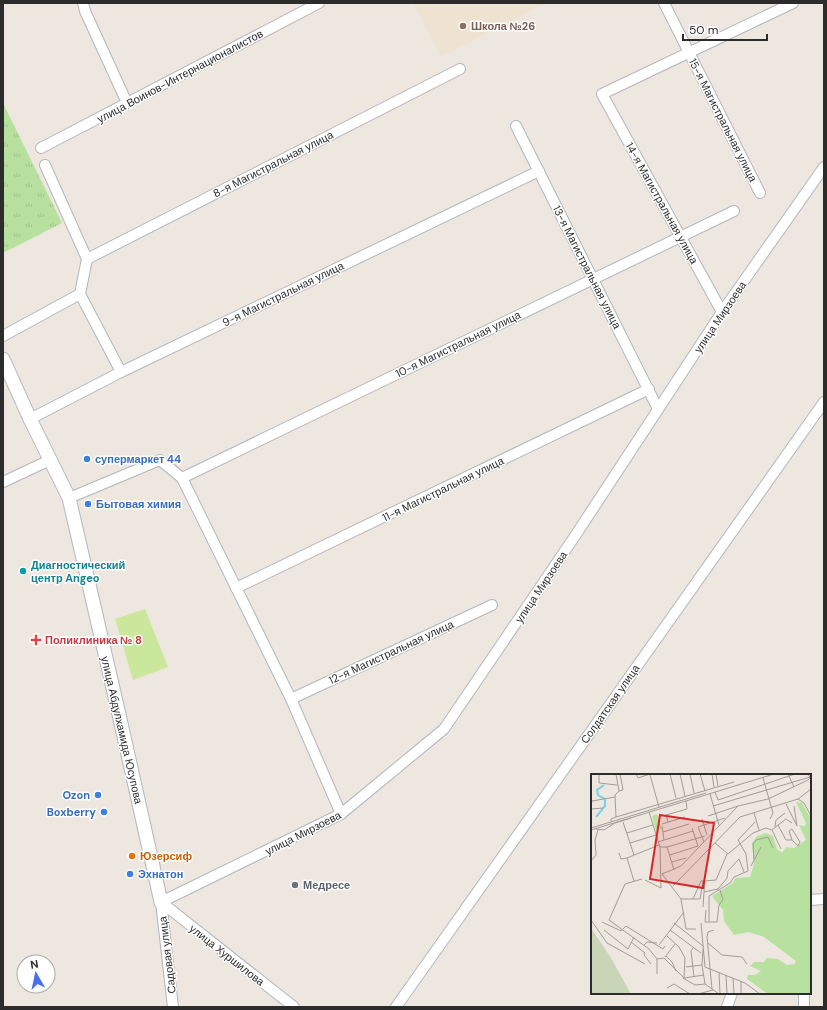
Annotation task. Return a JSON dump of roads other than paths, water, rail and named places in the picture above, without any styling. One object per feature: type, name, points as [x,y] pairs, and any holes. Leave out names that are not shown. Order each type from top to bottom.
[{"type":"street","name":"улица Воинов-Интернационалистов","points":[[41,148],[319,3]]},
{"type":"street","name":"15-я Магистральная улица","points":[[664,3],[760,193]]},
{"type":"street","points":[[689,53],[793,3]]},
{"type":"street","points":[[84,7],[127,103]]},
{"type":"street","name":"14-я Магистральная улица","points":[[689,53],[602,94],[722,312]]},
{"type":"street","name":"8-я Магистральная улица","points":[[87,259],[460,69]]},
{"type":"street","name":"13-я Магистральная улица","points":[[516,126],[658,408]]},
{"type":"street","points":[[44,165],[87,259],[80,294],[121,372]]},
{"type":"street","name":"улица Мирзоева","points":[[161,902],[341,814],[444,729],[575,536],[722,312],[824,167]]},
{"type":"street","name":"9-я Магистральная улица","points":[[30,419],[121,372],[539,171]]},
{"type":"street","name":"10-я Магистральная улица","points":[[182,478],[734,211]]},
{"type":"street","points":[[3,336],[80,294]]},
{"type":"street","name":"улица Абдулхамида Юсупова","points":[[3,359],[30,419],[69,498],[161,902]]},
{"type":"street","name":"11-я Магистральная улица","points":[[236,588],[649,389]]},
{"type":"street","name":"Солдатская улица","points":[[396,1007],[824,402]]},
{"type":"street","points":[[3,482],[50,460]]},
{"type":"street","points":[[69,498],[160,460],[182,478],[291,699],[341,814]]},
{"type":"street","name":"12-я Магистральная улица","points":[[291,699],[492,605]]},
{"type":"street","points":[[811,900],[824,899]]},
{"type":"street","name":"Садовая улица","points":[[161,902],[173,1007]]},
{"type":"street","name":"улица Хуршилова","points":[[161,902],[294,1007]]},
{"type":"street","points":[[727,1007],[732,994]]},
{"type":"street","points":[[804,994],[804,1007]]},
{"type":"place","name":"Школа №26","points":[[463,26]]},
{"type":"place","name":"супермаркет 44","points":[[87,459]]},
{"type":"place","name":"Бытовая химия","points":[[88,504]]},
{"type":"place","name":"Диагностический центр Angeo","points":[[23,571]]},
{"type":"place","name":"Поликлиника № 8","points":[[36,640]]},
{"type":"place","name":"Ozon","points":[[98,795]]},
{"type":"place","name":"Boxberry","points":[[104,812]]},
{"type":"place","name":"Юзерсиф","points":[[132,856]]},
{"type":"place","name":"Эхнатон","points":[[130,874]]},
{"type":"place","name":"Медресе","points":[[295,885]]}]
